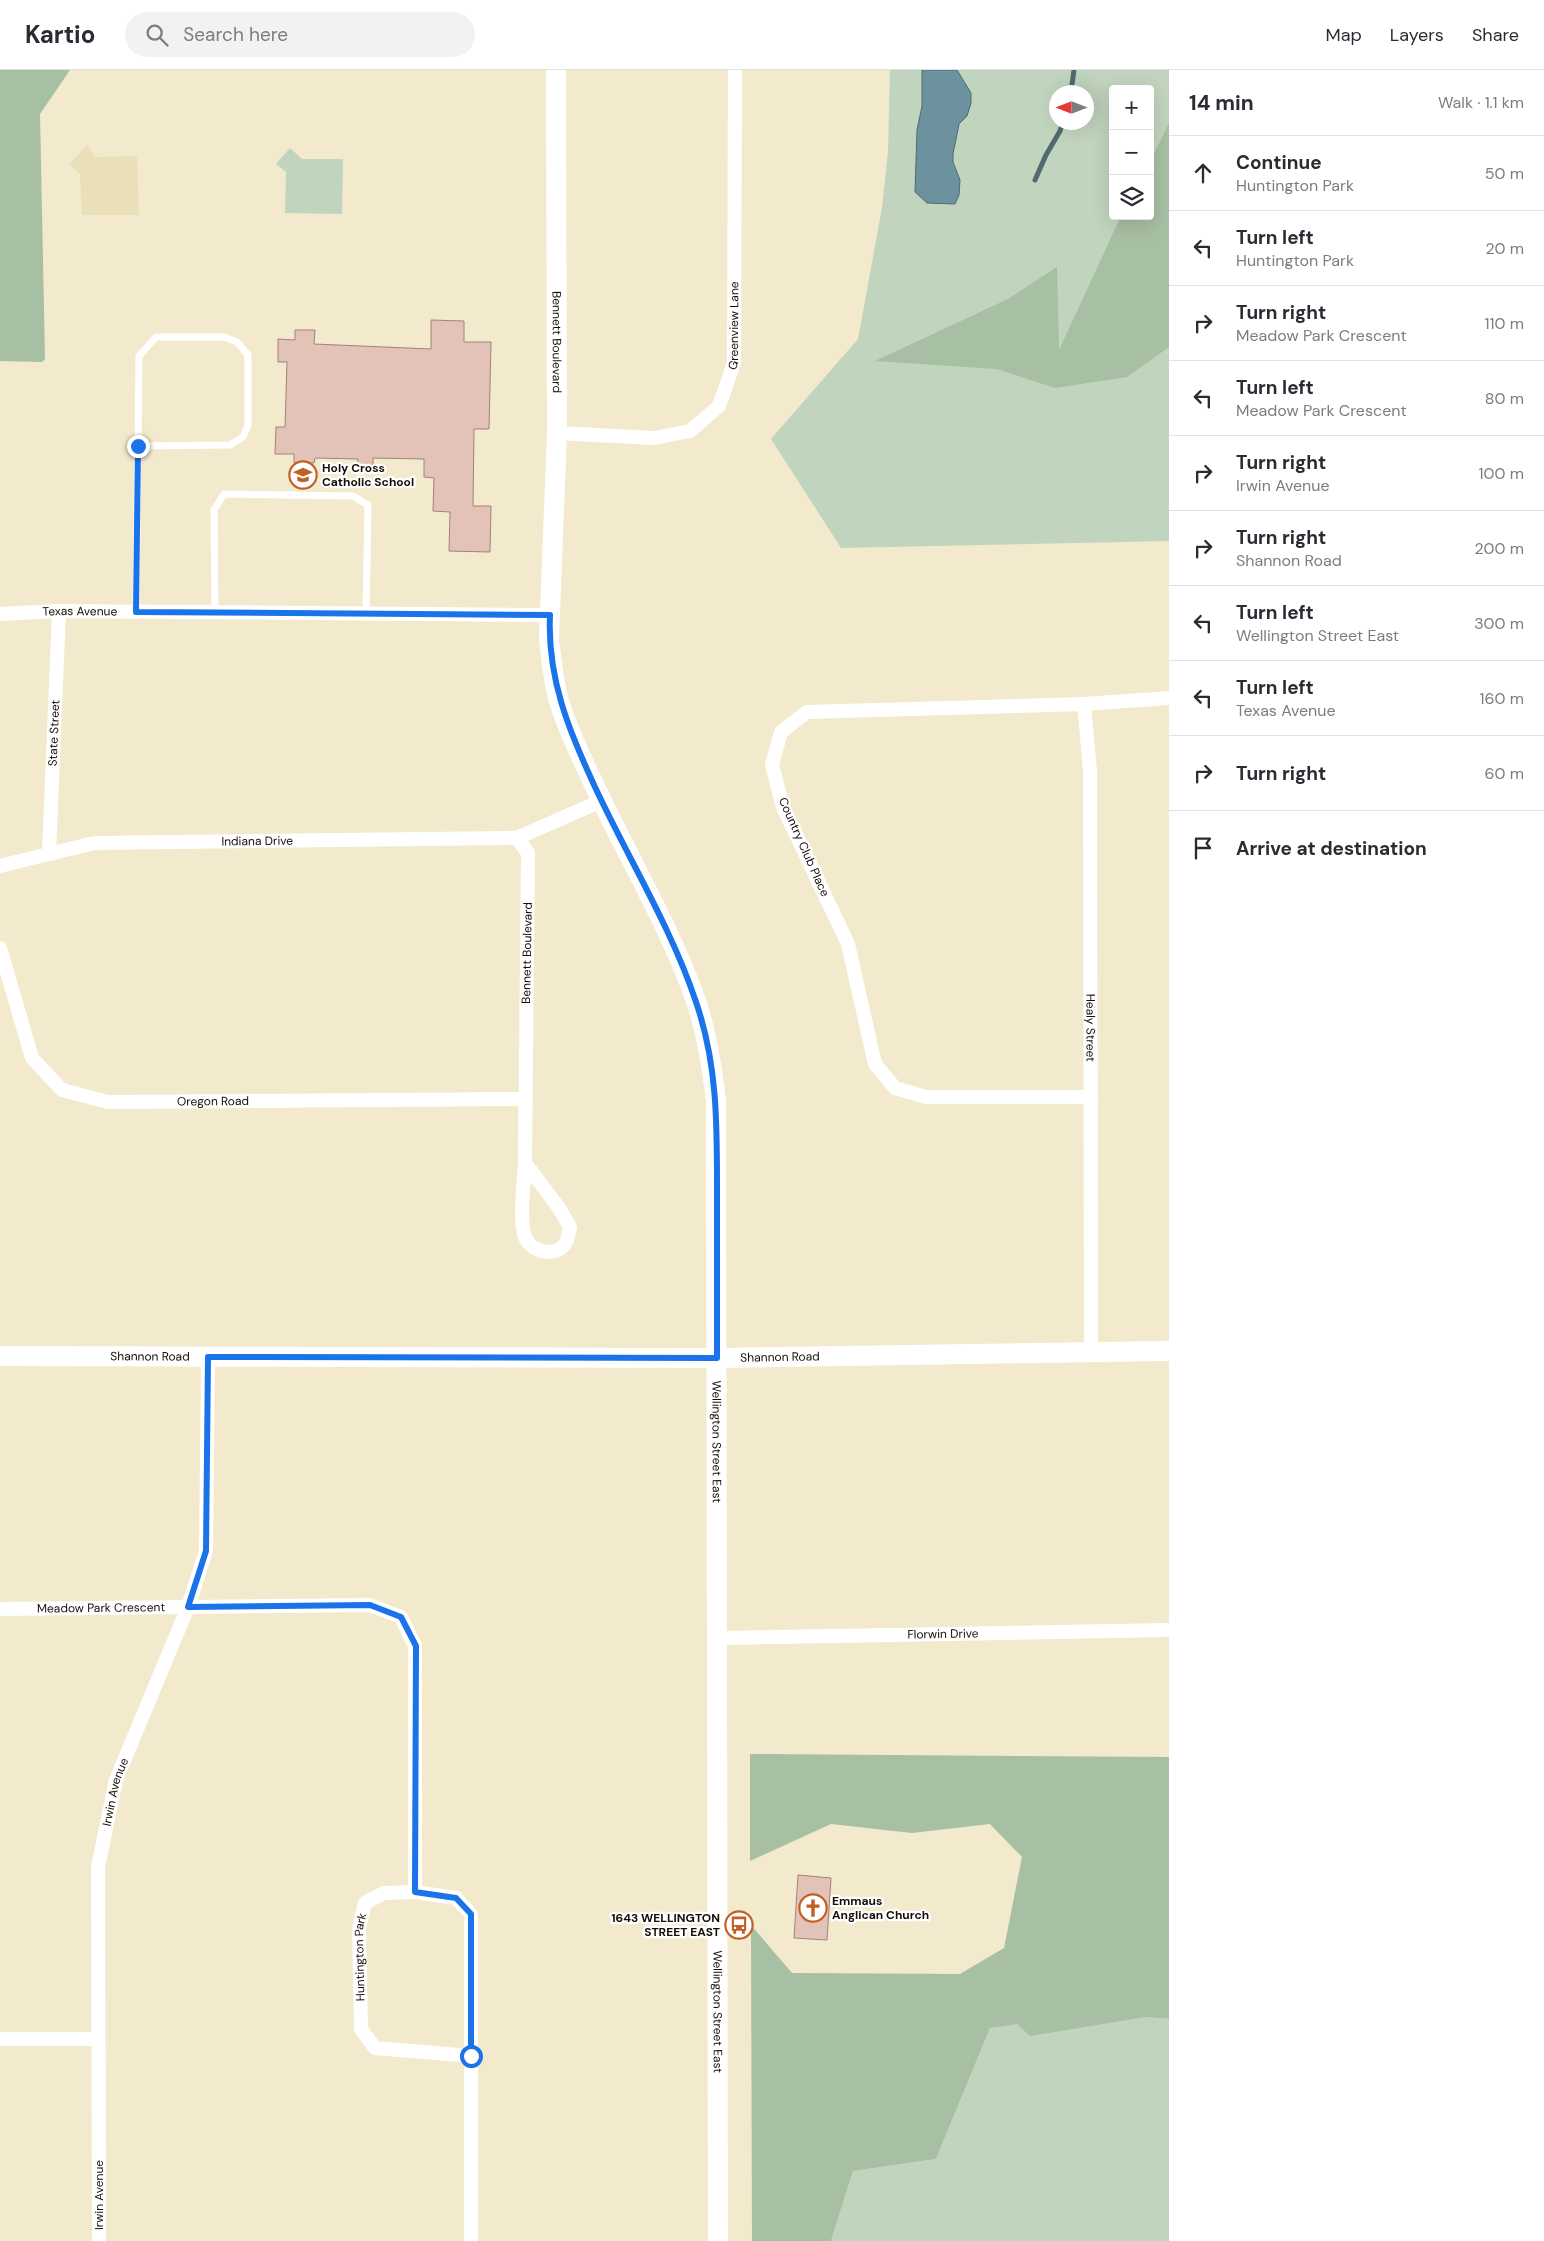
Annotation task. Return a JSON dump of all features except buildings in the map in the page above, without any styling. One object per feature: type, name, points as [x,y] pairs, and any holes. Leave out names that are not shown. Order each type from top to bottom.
[{"type":"main road","name":"Bennett Boulevard","points":[[550,615],[557,433],[556,70]]},
{"type":"main road","name":"Wellington Street East","points":[[550,615],[549,641],[558,697],[571,734],[668,936],[696,1001],[710,1054],[716,1101],[718,2241]]},
{"type":"main road","name":"Shannon Road","points":[[0,1356],[717,1358],[1169,1351]]},
{"type":"street","name":"Greenview Lane","points":[[557,433],[654,438],[690,431],[719,406],[734,363],[735,70]]},
{"type":"street","name":"Texas Avenue","points":[[0,614],[59,611],[550,615]]},
{"type":"street","name":"State Street","points":[[49,854],[59,611]]},
{"type":"street","name":"Country Club Place","points":[[1091,1097],[926,1097],[895,1088],[875,1064],[848,944],[783,807],[772,765],[781,732],[807,712],[1084,704],[1169,698]]},
{"type":"street","name":"Healy Street","points":[[1084,704],[1090,771],[1090,1351]]},
{"type":"street","points":[[517,838],[602,801]]},
{"type":"street","name":"Indiana Drive","points":[[0,866],[94,843],[517,838]]},
{"type":"street","name":"Bennett Boulevard","points":[[517,838],[528,853],[523,1228],[526,1240],[535,1249],[545,1252],[558,1250],[566,1242],[570,1227],[560,1208],[525,1163]]},
{"type":"street","name":"Oregon Road","points":[[0,948],[32,1058],[62,1090],[108,1102],[524,1099]]},
{"type":"street","name":"Irwin Avenue","points":[[99,2241],[98,1867],[116,1780],[188,1607],[206,1551],[208,1357]]},
{"type":"street","name":"Meadow Park Crescent","points":[[0,1609],[370,1605],[401,1617],[416,1646],[415,1892]]},
{"type":"street","name":"Florwin Drive","points":[[717,1638],[1169,1630]]},
{"type":"street","name":"Huntington Park","points":[[471,2056],[376,2048],[361,2029],[359,1928],[365,1903],[384,1893],[415,1892],[456,1898],[471,1914],[471,2056],[471,2241]]},
{"type":"street","points":[[0,2039],[98,2039]]},
{"type":"lane","points":[[136,612],[139,356],[156,337],[224,337],[237,342],[248,355],[248,425],[243,437],[230,445],[138,446]]},
{"type":"lane","points":[[215,613],[214,510],[224,494],[353,496],[368,505],[366,614]]},
{"type":"green space","points":[[0,70],[70,70],[40,114],[45,359],[42,362],[0,361]]},
{"type":"green space","points":[[890,70],[1169,70],[1169,541],[841,548],[771,439],[858,339],[882,208],[888,152]]},
{"type":"green space","points":[[1169,123],[1169,347],[1127,377],[1055,388],[997,369],[875,361],[1008,299],[1057,267],[1059,350],[1119,220],[1154,220],[1154,154]]},
{"type":"green space","points":[[290,148],[302,159],[343,159],[342,214],[285,213],[286,172],[276,164]]},
{"type":"green space","points":[[750,1754],[1169,1757],[1169,2019],[1145,2017],[1030,2036],[1017,2024],[990,2028],[936,2159],[853,2171],[831,2241],[752,2241],[751,1925],[792,1973],[960,1974],[1004,1948],[1022,1857],[990,1824],[912,1833],[831,1824],[750,1861]]},
{"type":"green space","points":[[1145,2017],[1169,2019],[1169,2241],[831,2241],[853,2171],[936,2159],[990,2028],[1017,2023]]},
{"type":"sand","points":[[87,145],[95,157],[137,156],[139,215],[82,215],[80,174],[69,165]]},
{"type":"water","points":[[922,70],[957,70],[971,93],[971,103],[967,116],[959,124],[953,154],[953,162],[960,180],[959,195],[955,204],[927,203],[915,192],[917,130],[922,106]]},
{"type":"waterway","points":[[1072,85],[1074,70]]},
{"type":"waterway","points":[[1035,180],[1060,130]]},
{"type":"place","name":"Holy Cross Catholic School","points":[[303,475]]},
{"type":"place","name":"Emmaus Anglican Church","points":[[813,1908]]},
{"type":"place","name":"1643 WELLINGTON STREET EAST","points":[[739,1925]]},
{"type":"route","points":[[138,446],[136,612],[550,615],[549,641],[558,697],[571,734],[668,936],[696,1001],[710,1054],[716,1101],[717,1358],[208,1357],[206,1551],[188,1607],[370,1605],[401,1617],[416,1646],[415,1892],[456,1898],[471,1914],[471,2056]]}]
